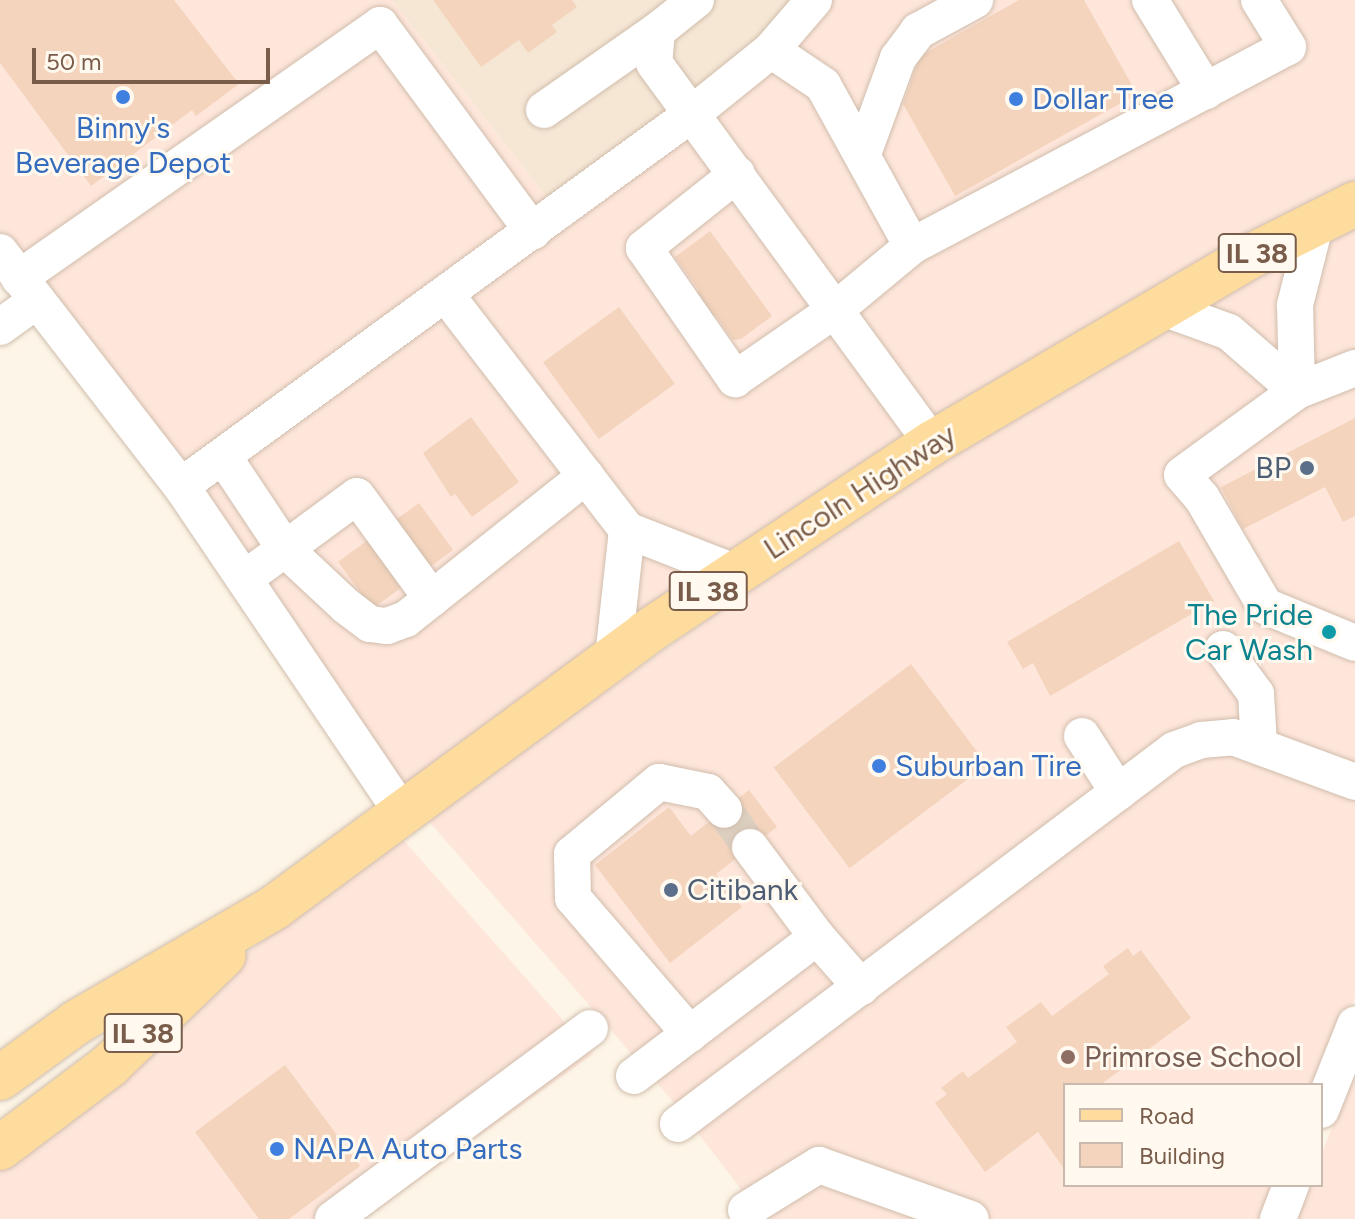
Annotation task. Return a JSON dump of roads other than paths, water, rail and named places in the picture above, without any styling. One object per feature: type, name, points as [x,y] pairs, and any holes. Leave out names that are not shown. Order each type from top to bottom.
[{"type":"main road","name":"Lincoln Highway","points":[[0,1078],[77,1022],[275,907],[613,657],[932,443],[1163,308],[1336,213]]},
{"type":"main road","name":"Lincoln Highway","points":[[0,1148],[110,1065],[275,907]]},
{"type":"street","points":[[544,110],[696,0]]},
{"type":"street","points":[[181,486],[447,296],[693,113],[771,50],[814,0]]},
{"type":"street","points":[[864,151],[898,58],[918,31],[975,0]]},
{"type":"street","points":[[1150,0],[1206,91]]},
{"type":"street","points":[[737,174],[644,248],[735,379],[835,310],[912,246],[1288,47],[1259,0]]},
{"type":"street","points":[[0,327],[18,277],[380,25],[533,232]]},
{"type":"street","points":[[657,31],[654,63],[932,443]]},
{"type":"street","points":[[771,50],[823,85],[864,151],[912,246]]},
{"type":"street","points":[[1297,391],[1295,305],[1336,213]]},
{"type":"street","points":[[18,277],[181,486],[402,813]]},
{"type":"street","points":[[447,296],[627,530],[737,573]]},
{"type":"street","points":[[1163,308],[1229,332],[1297,391]]},
{"type":"street","points":[[1355,368],[1297,391],[1182,475],[1202,498],[1265,606],[1355,643]]},
{"type":"street","points":[[223,456],[285,549],[370,624],[387,626],[406,619],[586,476]]},
{"type":"street","points":[[245,578],[357,496],[432,599]]},
{"type":"street","points":[[613,657],[627,530]]},
{"type":"street","points":[[1223,649],[1256,694],[1259,744]]},
{"type":"street","points":[[1082,736],[1118,792]]},
{"type":"street","points":[[678,1124],[1174,750],[1201,740],[1233,737],[1259,744],[1355,782]]},
{"type":"street","points":[[690,1034],[573,898],[572,854],[659,782],[708,792],[724,810]]},
{"type":"street","points":[[750,847],[817,937],[861,987]]},
{"type":"street","points":[[634,1076],[817,937]]},
{"type":"street","points":[[1323,1105],[1355,1025]]},
{"type":"street","points":[[333,1219],[590,1028]]},
{"type":"street","points":[[746,1210],[819,1165],[971,1219]]},
{"type":"street","points":[[1278,1219],[1290,1187]]},
{"type":"tunnel","points":[[724,810],[750,847]]},
{"type":"place","name":"Binny's Beverage Depot","points":[[123,97]]},
{"type":"place","name":"Dollar Tree","points":[[1016,99]]},
{"type":"place","name":"BP","points":[[1307,468]]},
{"type":"place","name":"The Pride Car Wash","points":[[1329,632]]},
{"type":"place","name":"Suburban Tire","points":[[879,766]]},
{"type":"place","name":"Citibank","points":[[671,890]]},
{"type":"place","name":"Primrose School","points":[[1068,1057]]},
{"type":"place","name":"NAPA Auto Parts","points":[[277,1149]]}]
